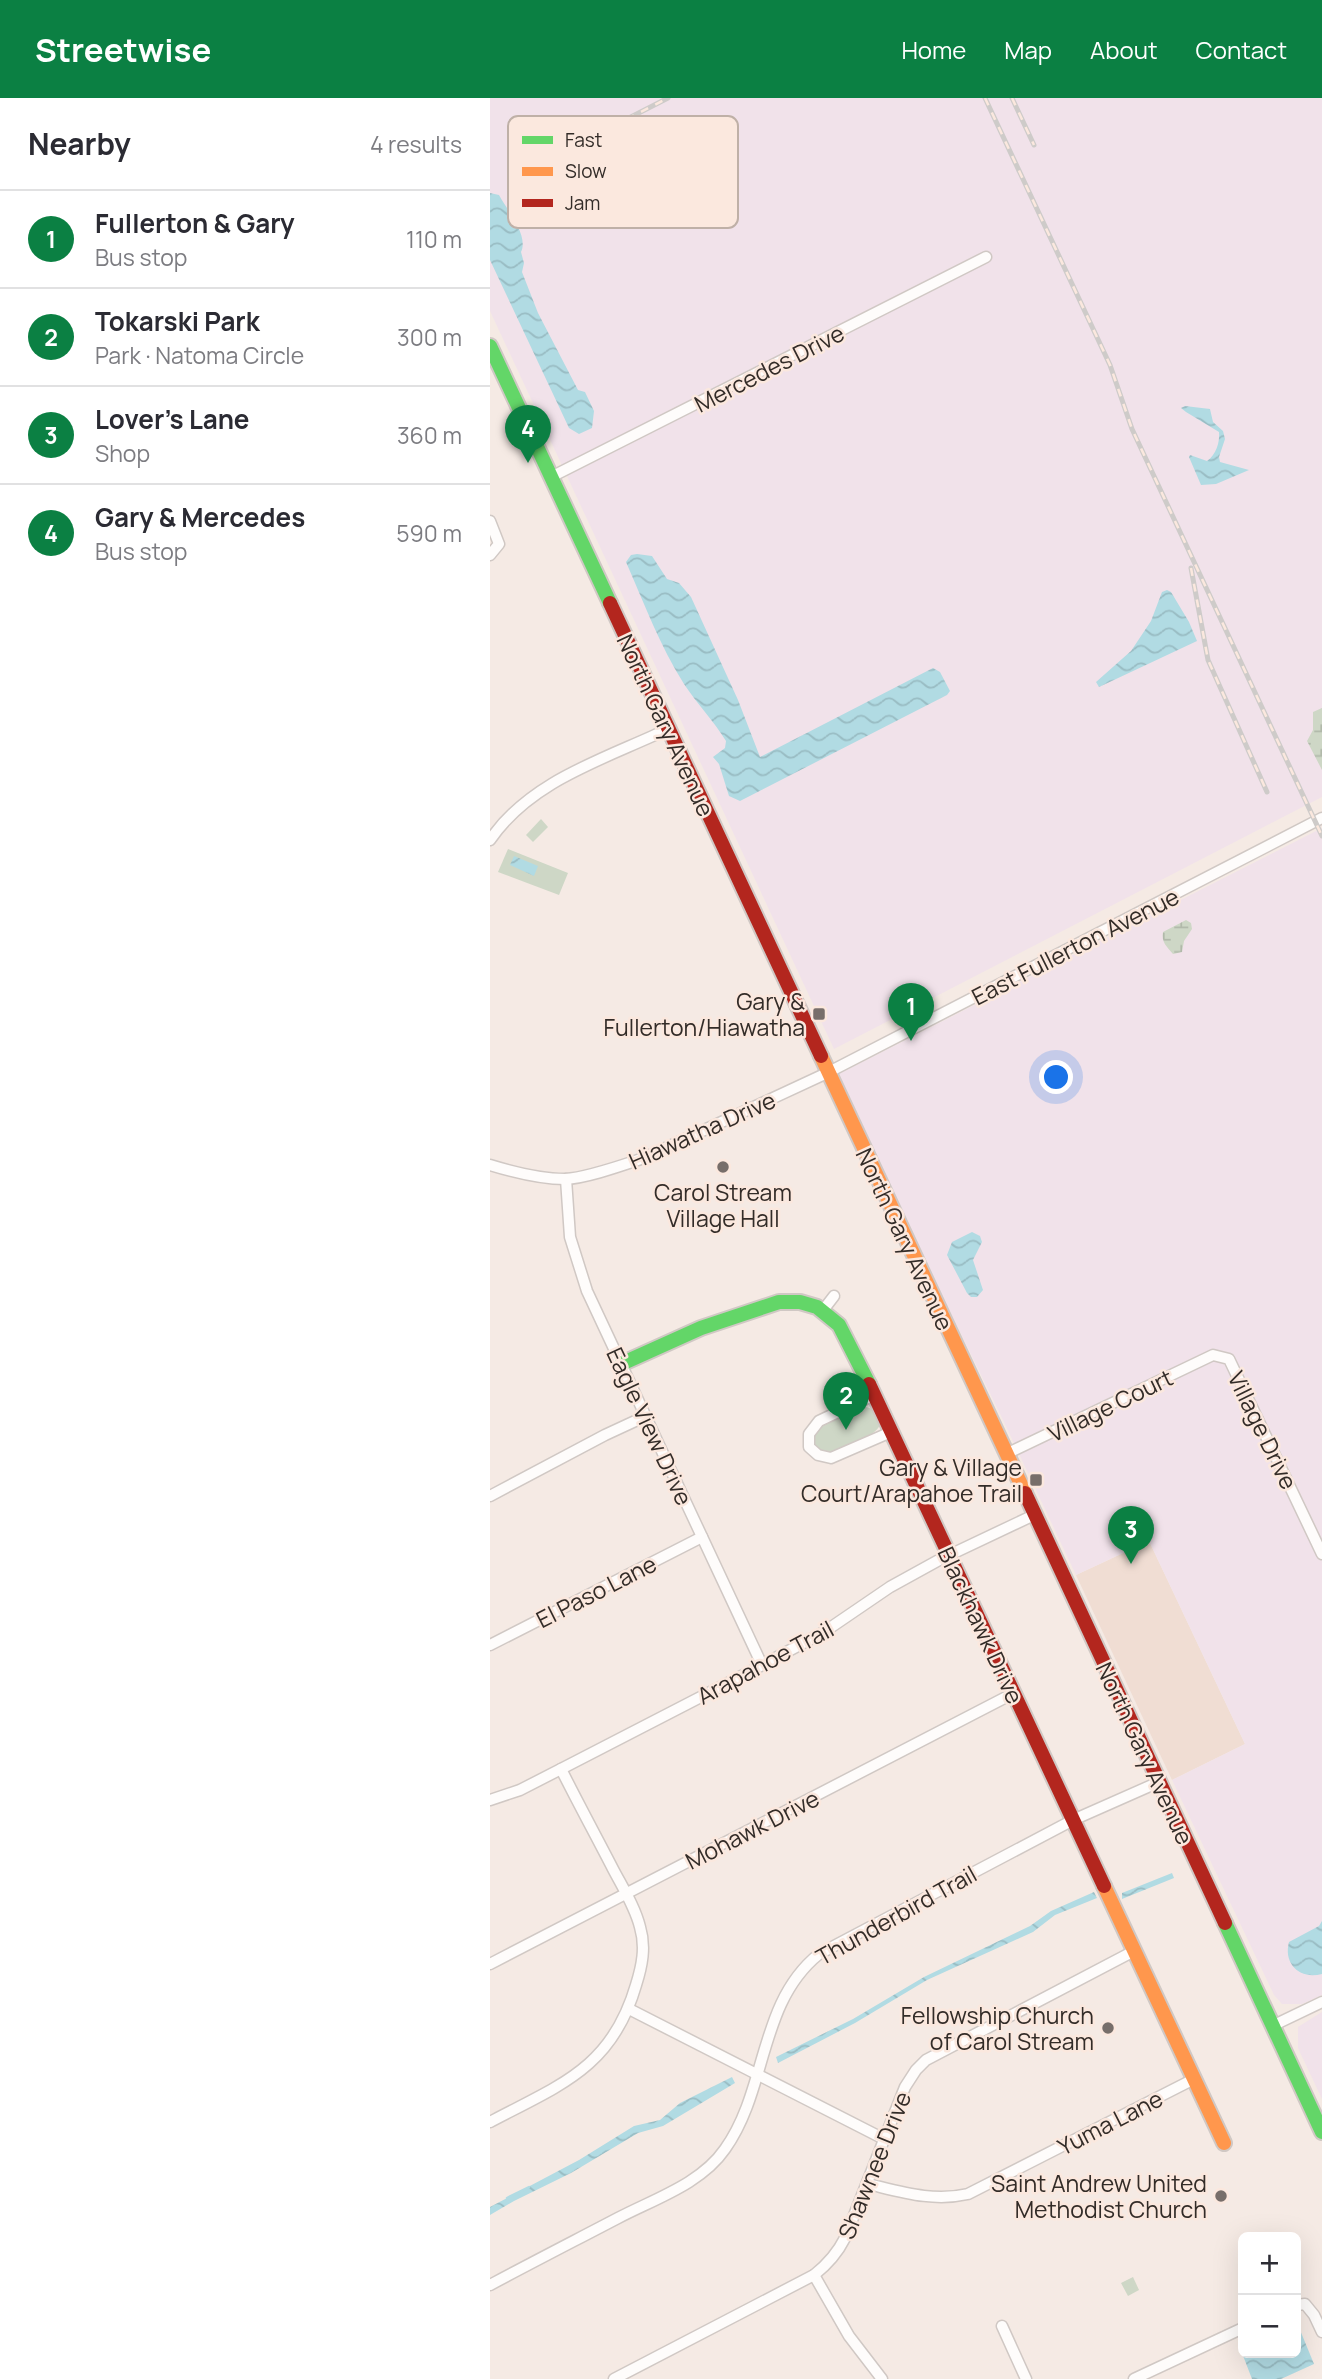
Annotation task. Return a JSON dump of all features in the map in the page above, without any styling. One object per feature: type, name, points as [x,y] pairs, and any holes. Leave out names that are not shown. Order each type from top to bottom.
[{"type":"street","name":"Mercedes Drive","points":[[551,477],[986,257]]},
{"type":"street","name":"North Gary Avenue","points":[[490,346],[1322,2132]]},
{"type":"street","points":[[490,521],[499,544],[490,555]]},
{"type":"street","points":[[490,840],[517,808],[541,789],[668,729]]},
{"type":"street","name":"East Fullerton Avenue","points":[[827,1073],[1322,818]]},
{"type":"street","name":"Hiawatha Drive","points":[[490,1165],[566,1179],[608,1170],[644,1158],[827,1073]]},
{"type":"street","name":"Eagle View Drive","points":[[566,1179],[569,1227],[575,1257],[587,1291],[762,1665]]},
{"type":"street","points":[[621,1364],[701,1328],[779,1302],[808,1303],[824,1309],[834,1296]]},
{"type":"street","name":"Blackhawk Drive","points":[[824,1309],[838,1321],[845,1333],[1224,2143]]},
{"type":"street","name":"Village Court","points":[[1006,1454],[1213,1355]]},
{"type":"street","name":"Village Drive","points":[[1213,1355],[1229,1359],[1322,1554]]},
{"type":"street","points":[[874,1395],[819,1421],[809,1434],[809,1447],[818,1455],[831,1458],[891,1432]]},
{"type":"street","points":[[490,1496],[646,1416]]},
{"type":"street","name":"Arapahoe Trail","points":[[490,1800],[520,1790],[762,1665],[824,1632],[890,1587],[948,1556],[1034,1516]]},
{"type":"street","name":"El Paso Lane","points":[[490,1646],[702,1537]]},
{"type":"street","name":"Mohawk Drive","points":[[490,1964],[1014,1693]]},
{"type":"street","points":[[490,2122],[581,2072],[604,2050],[629,2010],[639,1977],[643,1954],[640,1925],[561,1769]]},
{"type":"street","name":"Thunderbird Trail","points":[[490,2285],[699,2175],[715,2162],[733,2138],[783,1998],[802,1970],[819,1954],[1073,1820],[1159,1782]]},
{"type":"street","name":"Shawnee Drive","points":[[614,2379],[814,2275],[838,2252],[868,2184],[905,2087],[926,2060],[1134,1951]]},
{"type":"street","points":[[1272,2026],[1322,2002]]},
{"type":"street","points":[[629,2010],[884,2139]]},
{"type":"street","name":"Yuma Lane","points":[[868,2184],[935,2198],[968,2194],[1194,2079]]},
{"type":"street","points":[[814,2275],[849,2336],[882,2379]]},
{"type":"street","points":[[1301,2304],[1305,2304],[1311,2311],[1322,2332]]},
{"type":"street","points":[[1002,2326],[1026,2379]]},
{"type":"street","points":[[1134,2379],[1238,2330]]},
{"type":"shaded area","points":[[490,98],[1322,98],[1322,797],[834,1049],[490,311]]},
{"type":"shaded area","points":[[1322,828],[1322,1995],[1302,2004],[1282,2004],[1274,1995],[1172,1780],[1245,1744],[1149,1541],[1076,1575],[835,1076]]},
{"type":"shaded area","points":[[1149,1541],[1245,1744],[1172,1780],[1076,1575]]},
{"type":"shaded area","points":[[1322,2012],[1322,2099],[1298,2048],[1298,2027]]},
{"type":"green space","points":[[1322,708],[1322,770],[1307,741],[1313,730],[1313,712]]},
{"type":"green space","points":[[541,819],[548,827],[533,842],[526,835]]},
{"type":"green space","points":[[508,849],[568,873],[559,895],[498,872]]},
{"type":"green space","points":[[1186,920],[1191,923],[1192,929],[1184,941],[1182,952],[1173,954],[1164,942],[1163,932]]},
{"type":"green space","points":[[861,1407],[872,1409],[878,1417],[880,1425],[870,1435],[845,1448],[828,1452],[822,1453],[813,1445],[814,1431],[818,1427]]},
{"type":"green space","points":[[1133,2277],[1139,2290],[1128,2296],[1121,2283]]},
{"type":"water","points":[[490,193],[499,195],[508,210],[508,228],[520,230],[524,263],[522,272],[538,313],[578,390],[585,392],[594,411],[592,428],[579,434],[569,428],[490,260]]},
{"type":"water","points":[[1185,406],[1210,409],[1213,422],[1223,431],[1225,439],[1220,462],[1249,470],[1216,484],[1201,485],[1189,457],[1190,455],[1207,461],[1217,448],[1219,432],[1181,408]]},
{"type":"water","points":[[631,555],[652,556],[667,579],[679,583],[691,597],[738,700],[760,757],[933,668],[940,672],[950,691],[947,695],[740,801],[729,796],[719,764],[713,757],[725,748],[726,741],[675,670],[626,562]]},
{"type":"water","points":[[1162,592],[1171,592],[1189,622],[1197,641],[1099,687],[1096,682],[1131,651],[1151,621]]},
{"type":"water","points":[[514,856],[538,866],[534,876],[510,865]]},
{"type":"water","points":[[972,1232],[980,1236],[982,1242],[973,1260],[983,1290],[977,1297],[971,1297],[967,1293],[947,1255],[952,1242]]},
{"type":"water","points":[[1172,1873],[1174,1878],[1122,1899],[1122,1893]]},
{"type":"water","points":[[1094,1892],[1097,1898],[1055,1915],[1033,1932],[927,1980],[855,2023],[778,2063],[776,2057],[853,2019],[924,1977],[1030,1926],[1051,1911]]},
{"type":"water","points":[[1322,1921],[1322,1974],[1307,1975],[1291,1963],[1289,1942],[1319,1926]]},
{"type":"water","points":[[732,2077],[735,2083],[663,2126],[638,2133],[571,2173],[490,2215],[490,2207],[579,2160],[634,2126],[660,2120],[680,2103]]},
{"type":"water","points":[[1301,2332],[1314,2364],[1281,2379],[1252,2379],[1244,2358],[1301,2358]]},
{"type":"waterway","points":[[507,2198],[529,2187]]},
{"type":"railway","points":[[633,116],[668,98]]},
{"type":"railway","points":[[985,98],[1110,365],[1132,429],[1322,836]]},
{"type":"railway","points":[[1012,98],[1034,145]]},
{"type":"railway","points":[[1191,568],[1208,660],[1267,792]]},
{"type":"traffic: fast","points":[[490,346],[610,603]]},
{"type":"traffic: fast","points":[[621,1364],[701,1328],[779,1302],[800,1302],[817,1307],[839,1325],[869,1384]]},
{"type":"traffic: fast","points":[[1225,1923],[1322,2132]]},
{"type":"traffic: slow","points":[[821,1056],[1025,1493]]},
{"type":"traffic: slow","points":[[1104,1886],[1224,2143]]},
{"type":"traffic: jam","points":[[610,603],[821,1056]]},
{"type":"traffic: jam","points":[[869,1384],[1104,1886]]},
{"type":"traffic: jam","points":[[1025,1493],[1225,1923]]},
{"type":"place","name":"Gary & Mercedes","points":[[528,463]]},
{"type":"place","name":"Gary & Fullerton/Hiawatha","points":[[819,1014]]},
{"type":"place","name":"Fullerton & Gary","points":[[911,1041]]},
{"type":"place","name":"Carol Stream Village Hall","points":[[723,1167]]},
{"type":"place","name":"Tokarski Park","points":[[846,1430]]},
{"type":"place","name":"Gary & Village Court/Arapahoe Trail","points":[[1036,1480]]},
{"type":"place","name":"Lover's Lane","points":[[1131,1564]]},
{"type":"place","name":"Fellowship Church of Carol Stream","points":[[1108,2028]]},
{"type":"place","name":"Saint Andrew United Methodist Church","points":[[1221,2196]]}]
